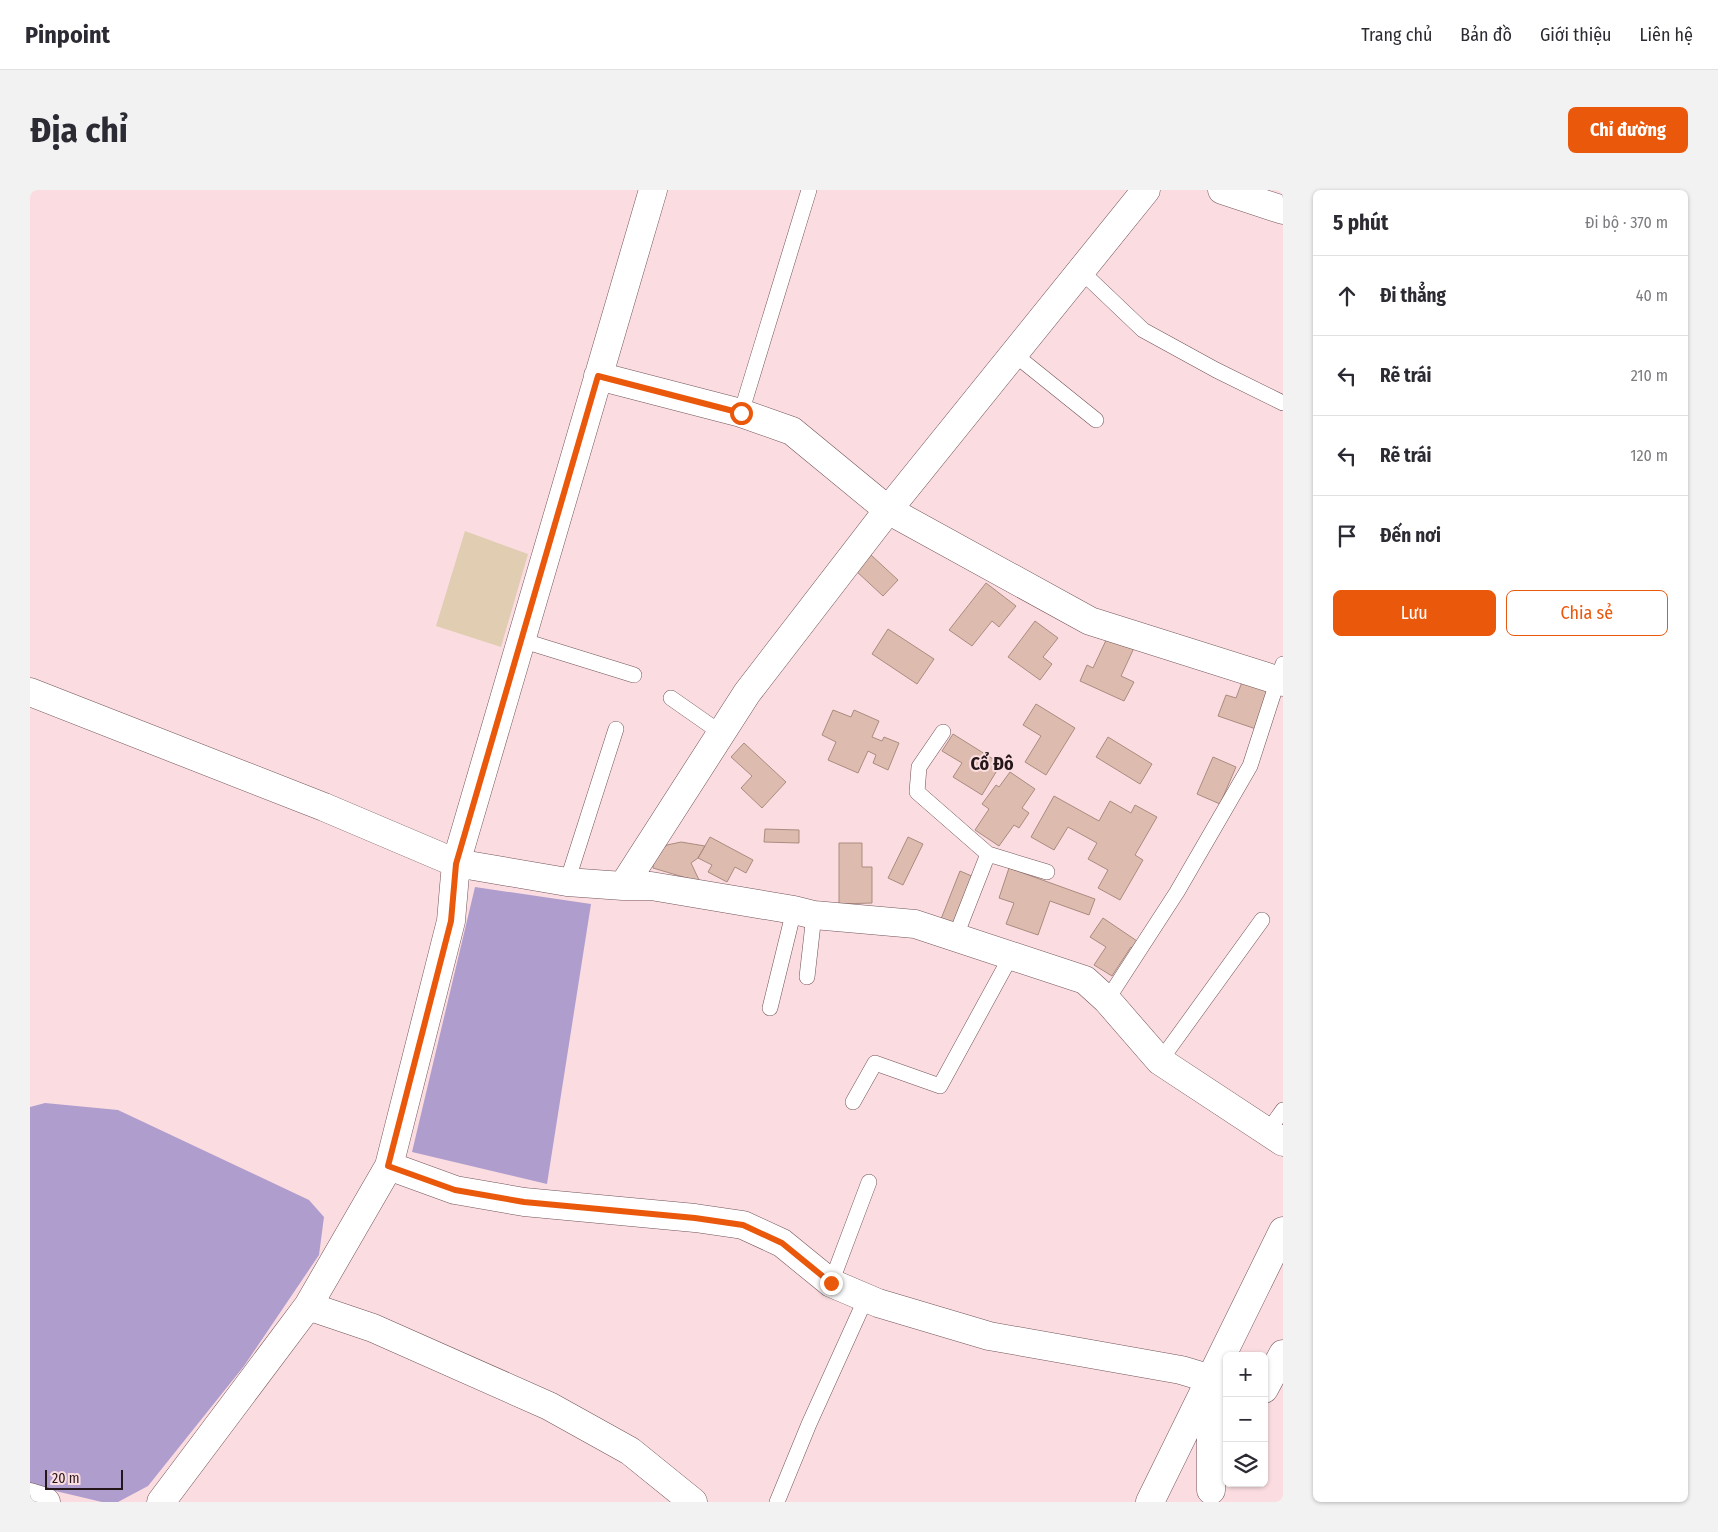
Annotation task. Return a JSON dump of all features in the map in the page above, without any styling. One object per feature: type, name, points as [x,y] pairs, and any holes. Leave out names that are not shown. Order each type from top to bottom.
[{"type":"street","points":[[161,1502],[308,1306],[388,1166],[451,921],[456,864],[653,190]]},
{"type":"street","points":[[622,886],[747,693],[888,510],[1146,190]]},
{"type":"street","points":[[1222,190],[1283,210]]},
{"type":"street","points":[[598,376],[741,413],[792,431],[888,510],[1090,621],[1281,676]]},
{"type":"street","points":[[30,692],[324,807],[456,864],[567,882],[651,886],[804,912],[915,924],[1085,980],[1107,1000],[1160,1061],[1278,1128]]},
{"type":"street","points":[[388,1166],[455,1190],[524,1202],[695,1218],[743,1225],[782,1243],[831,1283],[866,1298],[989,1336],[1181,1370],[1211,1378]]},
{"type":"street","points":[[1150,1502],[1283,1231]]},
{"type":"street","points":[[308,1306],[373,1328],[550,1406],[630,1451],[693,1502]]},
{"type":"street","points":[[1268,1382],[1283,1354]]},
{"type":"street","points":[[1206,1496],[1211,1378]]},
{"type":"street","points":[[1206,1496],[1223,1467]]},
{"type":"street","points":[[30,1497],[46,1502]]},
{"type":"lane","points":[[741,413],[809,190]]},
{"type":"lane","points":[[1081,271],[1143,330],[1216,370],[1283,403]]},
{"type":"lane","points":[[1014,354],[1096,420]]},
{"type":"lane","points":[[521,640],[634,675]]},
{"type":"lane","points":[[1107,1000],[1177,892],[1250,766],[1281,676]]},
{"type":"lane","points":[[671,698],[721,733]]},
{"type":"lane","points":[[567,882],[616,729]]},
{"type":"lane","points":[[943,732],[919,767],[917,792],[988,854],[1047,872]]},
{"type":"lane","points":[[955,938],[988,854]]},
{"type":"lane","points":[[804,912],[807,977]]},
{"type":"lane","points":[[770,1008],[804,912]]},
{"type":"lane","points":[[1160,1061],[1262,920]]},
{"type":"lane","points":[[853,1102],[875,1063],[940,1086],[1011,956]]},
{"type":"lane","points":[[831,1283],[869,1182]]},
{"type":"lane","points":[[777,1502],[809,1424],[866,1298]]},
{"type":"shaded area","points":[[465,531],[528,554],[501,647],[436,626]]},
{"type":"shaded area","points":[[475,887],[591,904],[547,1184],[412,1152]]},
{"type":"shaded area","points":[[45,1103],[118,1110],[309,1200],[324,1217],[319,1255],[244,1366],[148,1486],[118,1502],[102,1502],[30,1485],[30,1107]]},
{"type":"building","points":[[871,555],[898,580],[883,596],[856,571]]},
{"type":"building","points":[[986,583],[1016,606],[999,627],[992,621],[972,646],[949,630]]},
{"type":"building","points":[[1035,621],[1058,638],[1043,657],[1052,664],[1040,680],[1008,657]]},
{"type":"building","points":[[888,629],[934,659],[917,684],[872,654]]},
{"type":"building","points":[[1108,636],[1134,648],[1121,676],[1134,682],[1124,701],[1080,681],[1087,665],[1093,668]]},
{"type":"building","points":[[1242,682],[1269,691],[1256,729],[1218,716],[1226,695],[1236,698]]},
{"type":"building","points":[[1036,704],[1075,728],[1046,775],[1025,762],[1041,736],[1023,725]]},
{"type":"building","points":[[833,710],[851,717],[854,710],[879,721],[872,737],[882,741],[884,737],[899,743],[888,770],[873,763],[876,755],[868,751],[858,773],[828,760],[836,742],[822,735]]},
{"type":"building","points":[[953,734],[1001,764],[982,795],[953,777],[962,763],[942,751]]},
{"type":"building","points":[[1108,737],[1152,764],[1140,784],[1096,757]]},
{"type":"building","points":[[744,743],[786,782],[762,808],[741,788],[752,776],[731,757]]},
{"type":"building","points":[[1213,757],[1236,767],[1220,804],[1197,794]]},
{"type":"building","points":[[1010,772],[1035,789],[1022,808],[1029,813],[1019,828],[1014,825],[999,846],[975,830],[989,809],[982,804],[996,785],[999,787]]},
{"type":"building","points":[[1054,796],[1099,821],[1110,801],[1131,813],[1135,805],[1157,817],[1135,855],[1143,860],[1120,900],[1098,888],[1108,870],[1088,859],[1097,843],[1068,827],[1054,850],[1031,837]]},
{"type":"building","points":[[765,829],[799,830],[799,843],[764,842]]},
{"type":"building","points":[[710,837],[753,860],[746,873],[735,867],[727,882],[708,872],[712,865],[698,858]]},
{"type":"building","points":[[908,837],[923,844],[903,885],[888,878]]},
{"type":"building","points":[[681,842],[705,846],[698,858],[691,863],[700,882],[653,868],[653,857],[667,845]]},
{"type":"building","points":[[839,843],[862,843],[862,867],[872,867],[872,903],[839,904]]},
{"type":"building","points":[[1009,868],[1095,899],[1089,915],[1050,901],[1038,935],[1006,924],[1014,903],[999,898]]},
{"type":"building","points":[[960,871],[974,877],[955,925],[941,919]]},
{"type":"building","points":[[1103,918],[1140,943],[1135,950],[1131,947],[1112,976],[1094,965],[1106,947],[1090,937]]},
{"type":"district","name":"Cổ Đô","points":[[992,764]]},
{"type":"route","points":[[741,413],[598,376],[456,864],[451,921],[388,1166],[455,1190],[524,1202],[695,1218],[743,1225],[782,1243],[831,1283]]}]
